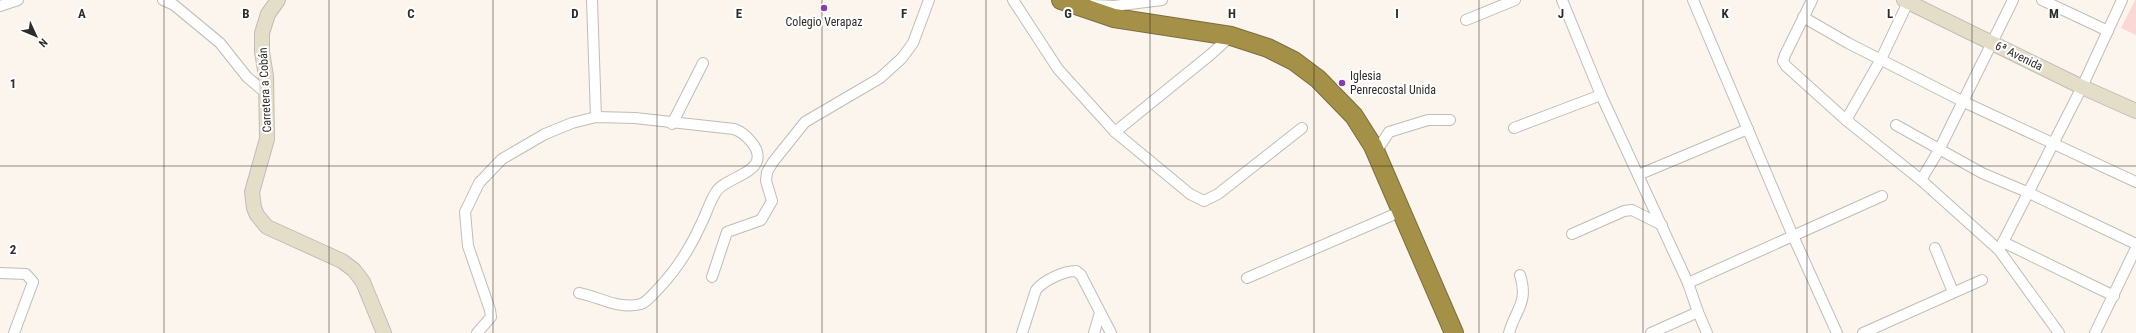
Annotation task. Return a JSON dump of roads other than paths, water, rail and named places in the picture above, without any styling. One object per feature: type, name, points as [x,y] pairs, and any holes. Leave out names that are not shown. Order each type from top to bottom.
[{"type":"highway","points":[[1067,2],[1114,18],[1231,36],[1268,48],[1294,61],[1318,79],[1354,116],[1376,152],[1454,333]]},
{"type":"street","points":[[0,6],[18,0]]},
{"type":"street","points":[[163,0],[174,5],[220,43],[247,77],[267,94]]},
{"type":"street","name":"Carretera a Cobán","points":[[278,0],[268,14],[262,33],[262,52],[267,94],[267,139],[252,192],[252,200],[257,215],[267,227],[342,261],[354,270],[363,282],[384,333]]},
{"type":"street","points":[[592,0],[596,117]]},
{"type":"street","points":[[712,277],[727,232],[761,220],[772,201],[766,181],[767,172],[782,151],[805,122],[880,78],[902,58],[912,43],[928,0]]},
{"type":"street","points":[[1013,0],[1058,69],[1115,132],[1190,194],[1204,201],[1218,194],[1302,128]]},
{"type":"street","points":[[1067,2],[1114,6],[1162,0]]},
{"type":"street","points":[[1466,20],[1515,0]]},
{"type":"street","points":[[1562,0],[1601,95],[1688,283],[1707,333]]},
{"type":"street","points":[[1693,0],[1793,236],[1837,333]]},
{"type":"street","points":[[1812,0],[1783,61],[1786,66],[1846,120],[2001,246],[2114,296]]},
{"type":"street","points":[[1920,180],[1939,150],[1964,102],[2013,0]]},
{"type":"street","points":[[2042,0],[2108,31]]},
{"type":"street","points":[[2001,246],[2027,192],[2082,87],[2122,0]]},
{"type":"street","points":[[1846,120],[1881,59],[1907,1]]},
{"type":"street","name":"6ª Avenida","points":[[1907,1],[2082,87],[2136,111]]},
{"type":"street","points":[[1803,17],[1848,43],[1964,102],[2136,182]]},
{"type":"street","points":[[1115,132],[1210,55],[1231,36]]},
{"type":"street","points":[[672,124],[703,63]]},
{"type":"street","points":[[1514,128],[1601,95]]},
{"type":"street","points":[[477,333],[491,317],[490,310],[468,246],[465,212],[479,183],[502,159],[545,134],[572,123],[596,117],[635,118],[672,124],[690,123],[734,129],[742,132],[753,146],[757,160],[753,167],[717,190],[692,242],[673,273],[643,303],[627,306],[579,293]]},
{"type":"street","points":[[1376,152],[1389,132],[1428,120],[1450,120]]},
{"type":"street","points":[[1896,125],[1982,173],[2027,192],[2136,244]]},
{"type":"street","points":[[1638,176],[1748,129]]},
{"type":"street","points":[[1688,283],[1882,196]]},
{"type":"street","points":[[1572,234],[1624,211],[1632,210],[1662,225]]},
{"type":"street","points":[[1247,278],[1402,211]]},
{"type":"street","points":[[2001,246],[2059,333]]},
{"type":"street","points":[[1936,248],[1953,292]]},
{"type":"street","points":[[2095,333],[2136,248]]},
{"type":"street","points":[[1022,333],[1036,290],[1040,285],[1069,271],[1076,271],[1081,275],[1111,333]]},
{"type":"street","points":[[0,273],[26,274],[33,282],[14,333]]},
{"type":"street","points":[[1509,333],[1520,309],[1523,295],[1520,275]]},
{"type":"street","points":[[1863,333],[1982,280]]},
{"type":"street","points":[[1651,333],[1698,312]]},
{"type":"street","points":[[1094,333],[1100,314]]},
{"type":"place","name":"Colegio Verapaz","points":[[824,8]]},
{"type":"place","name":"Iglesia Penrecostal Unida","points":[[1342,83]]}]
